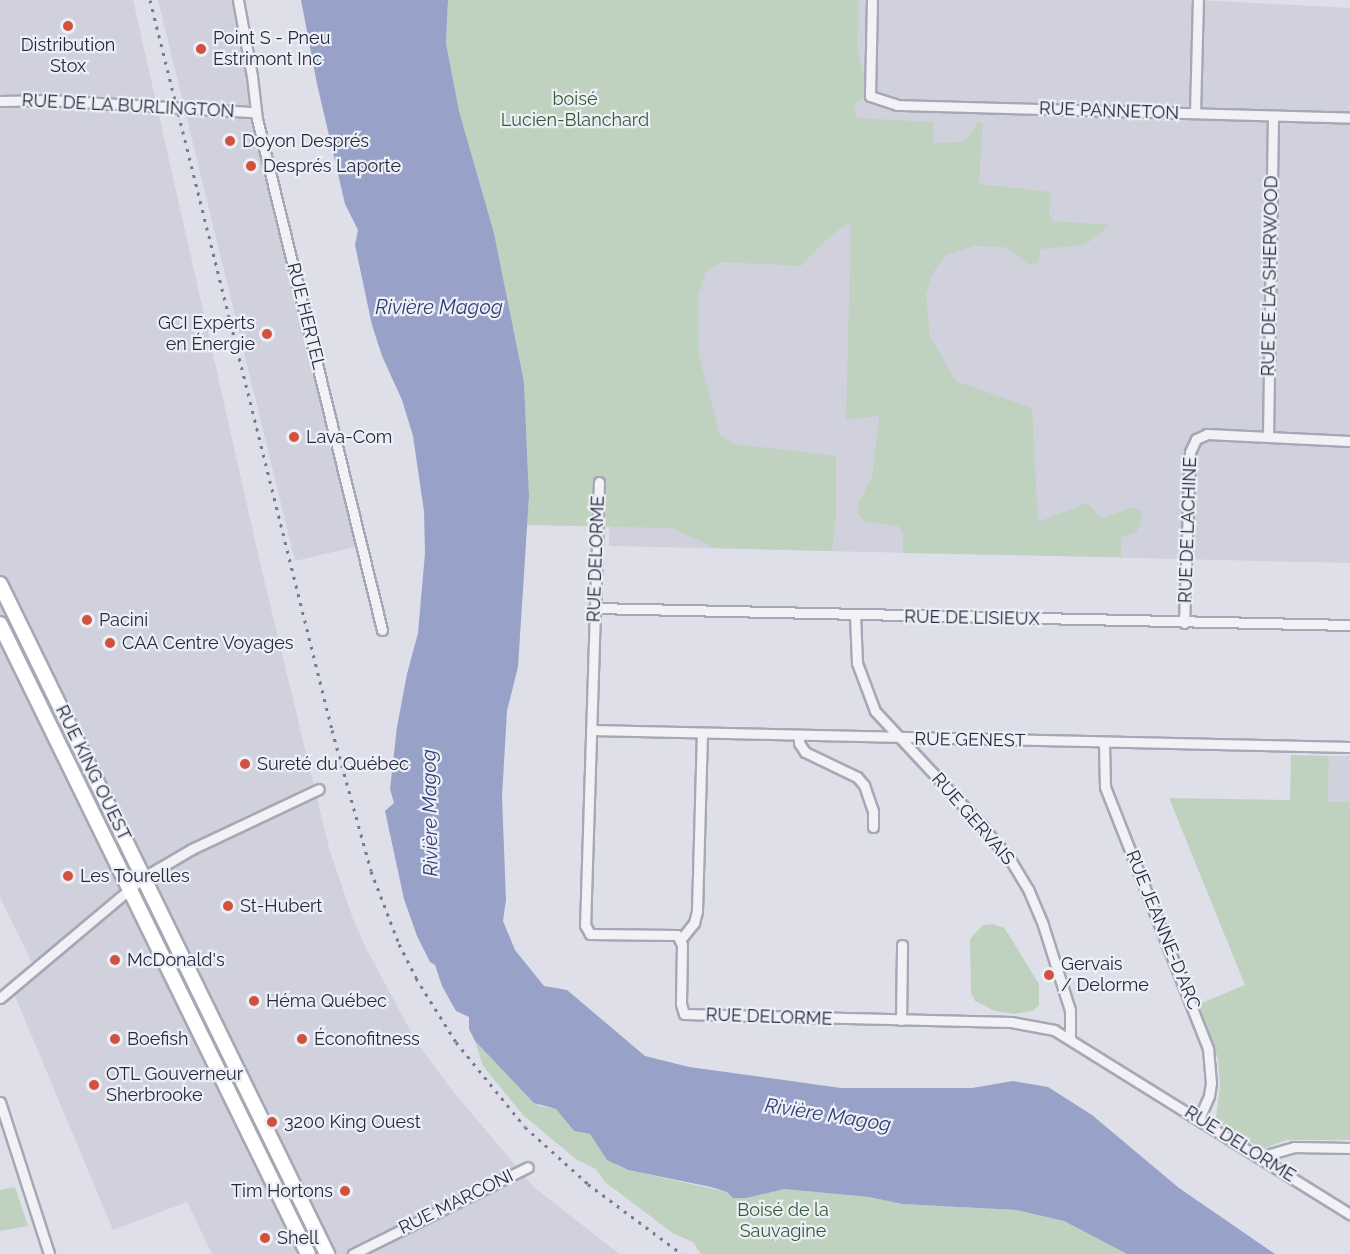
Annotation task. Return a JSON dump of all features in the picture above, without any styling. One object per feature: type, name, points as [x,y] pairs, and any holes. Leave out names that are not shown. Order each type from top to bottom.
[{"type":"main road","name":"RUE KING OUEST","points":[[0,584],[327,1254]]},
{"type":"main road","name":"RUE KING OUEST","points":[[0,624],[308,1254]]},
{"type":"street","name":"RUE HERTEL","points":[[238,0],[252,76],[255,112],[382,630]]},
{"type":"street","name":"RUE PANNETON","points":[[872,0],[870,96],[897,105],[1350,118]]},
{"type":"street","points":[[1195,113],[1198,0]]},
{"type":"street","name":"RUE DE LA BURLINGTON","points":[[0,101],[50,100],[255,112]]},
{"type":"street","name":"RUE DE LA SHERWOOD","points":[[1268,436],[1273,116]]},
{"type":"street","name":"RUE DE LACHINE","points":[[1184,623],[1190,452],[1196,439],[1207,434],[1268,436]]},
{"type":"street","points":[[1268,436],[1350,441]]},
{"type":"street","name":"RUE DELORME","points":[[599,482],[587,931],[595,936],[671,935],[681,939],[683,951],[681,1004],[684,1014],[1029,1024],[1054,1030],[1070,1037],[1350,1214]]},
{"type":"street","name":"RUE DE LISIEUX","points":[[594,608],[1350,625]]},
{"type":"street","name":"RUE GERVAIS","points":[[855,615],[855,645],[862,681],[875,711],[983,827],[1011,861],[1028,889],[1043,925],[1070,1010],[1070,1037]]},
{"type":"street","name":"RUE GENEST","points":[[591,730],[1350,747]]},
{"type":"street","points":[[681,939],[694,923],[698,911],[702,734]]},
{"type":"street","points":[[799,735],[799,743],[805,752],[857,777],[864,785],[873,811],[873,827]]},
{"type":"street","name":"RUE JEANNE-D'ARC","points":[[1104,743],[1105,787],[1208,1049],[1211,1083],[1209,1096],[1199,1118]]},
{"type":"street","points":[[0,999],[144,877],[192,849],[319,789]]},
{"type":"street","points":[[901,1020],[902,945]]},
{"type":"street","points":[[0,1102],[49,1254]]},
{"type":"street","points":[[1265,1160],[1270,1154],[1294,1147],[1350,1148]]},
{"type":"street","name":"RUE MARCONI","points":[[352,1254],[528,1167]]},
{"type":"shaded area","points":[[0,0],[133,0],[261,567],[329,848],[353,919],[417,1043],[455,1094],[534,1187],[619,1254],[212,1254],[187,1202],[113,1230],[12,989],[35,969],[0,897]]},
{"type":"shaded area","points":[[158,0],[238,0],[254,94],[363,545],[295,561]]},
{"type":"shaded area","points":[[844,0],[1198,0],[1350,8],[1350,563],[609,546],[617,212]]},
{"type":"shaded area","points":[[1329,756],[1350,756],[1350,802],[1328,802]]},
{"type":"green space","name":"boisé Lucien-Blanchard","points":[[448,0],[859,0],[857,48],[870,96],[854,103],[857,118],[933,122],[934,143],[963,142],[977,123],[983,123],[979,184],[1051,192],[1049,212],[1052,221],[1110,225],[1085,245],[1041,249],[1038,262],[1030,265],[1004,247],[975,246],[946,255],[932,274],[926,295],[930,337],[956,381],[1032,408],[1038,522],[1087,503],[1102,518],[1133,507],[1142,511],[1140,523],[1137,531],[1121,538],[1121,557],[903,553],[903,535],[898,526],[866,522],[857,513],[860,500],[872,477],[879,416],[846,420],[851,222],[830,236],[801,266],[722,262],[706,271],[698,296],[699,356],[720,435],[734,444],[836,456],[836,513],[832,551],[715,548],[672,528],[527,525],[529,495],[524,382],[494,233],[459,111],[446,43]]},
{"type":"green space","points":[[1291,755],[1329,756],[1328,802],[1350,802],[1350,1140],[1287,1140],[1262,1149],[1218,1122],[1216,1117],[1220,1086],[1218,1059],[1199,1004],[1245,985],[1169,798],[1290,800]]},
{"type":"green space","points":[[993,924],[1004,928],[1039,984],[1039,1005],[1032,1011],[1013,1014],[995,1011],[975,1001],[971,993],[970,939],[983,925]]},
{"type":"green space","name":"Boisé de la Sauvagine","points":[[475,1041],[539,1106],[556,1109],[574,1131],[590,1134],[602,1152],[618,1166],[628,1170],[727,1192],[784,1189],[869,1197],[902,1204],[1016,1210],[1064,1221],[1127,1254],[701,1254],[693,1242],[674,1234],[605,1182],[596,1169],[576,1159],[523,1115],[483,1066]]},
{"type":"green space","points":[[15,1187],[28,1226],[0,1231],[0,1190]]},
{"type":"water","name":"Rivière Magog","points":[[301,0],[448,0],[446,43],[459,111],[494,233],[524,382],[529,496],[518,667],[507,711],[502,797],[506,900],[503,921],[515,950],[544,986],[567,990],[645,1056],[689,1067],[841,1088],[972,1088],[1013,1081],[1048,1087],[1092,1115],[1179,1188],[1275,1254],[1127,1254],[1064,1221],[1016,1210],[902,1204],[869,1197],[784,1189],[746,1198],[733,1198],[727,1192],[711,1187],[628,1170],[607,1160],[590,1134],[574,1131],[556,1109],[534,1103],[475,1041],[469,1029],[469,1017],[456,1011],[442,986],[435,965],[430,962],[417,936],[404,899],[385,811],[394,803],[390,789],[397,727],[418,633],[425,553],[424,511],[413,436],[402,400],[382,356],[372,325],[355,245],[358,230],[345,204],[317,84]]},
{"type":"railway","points":[[150,0],[332,730],[371,871],[399,944],[416,978],[456,1042],[525,1127],[588,1184],[682,1254]]},
{"type":"place","name":"Distribution Stox","points":[[68,26]]},
{"type":"place","name":"Point S - Pneu Estrimont Inc","points":[[201,49]]},
{"type":"place","name":"Doyon Després","points":[[230,141]]},
{"type":"place","name":"Després Laporte","points":[[251,166]]},
{"type":"place","name":"GCI Experts en Énergie","points":[[267,334]]},
{"type":"place","name":"Lava-Com","points":[[294,437]]},
{"type":"place","name":"Pacini","points":[[87,620]]},
{"type":"place","name":"CAA Centre Voyages","points":[[110,643]]},
{"type":"place","name":"Sureté du Québec","points":[[245,764]]},
{"type":"place","name":"Les Tourelles","points":[[68,876]]},
{"type":"place","name":"St-Hubert","points":[[228,906]]},
{"type":"place","name":"McDonald's","points":[[115,960]]},
{"type":"place","name":"Gervais / Delorme","points":[[1049,975]]},
{"type":"place","name":"Héma Québec","points":[[254,1001]]},
{"type":"place","name":"Boefish","points":[[115,1039]]},
{"type":"place","name":"Éconofitness","points":[[302,1039]]},
{"type":"place","name":"OTL Gouverneur Sherbrooke","points":[[94,1085]]},
{"type":"place","name":"3200 King Ouest","points":[[272,1122]]},
{"type":"place","name":"Tim Hortons","points":[[345,1191]]},
{"type":"place","name":"Shell","points":[[265,1238]]}]
